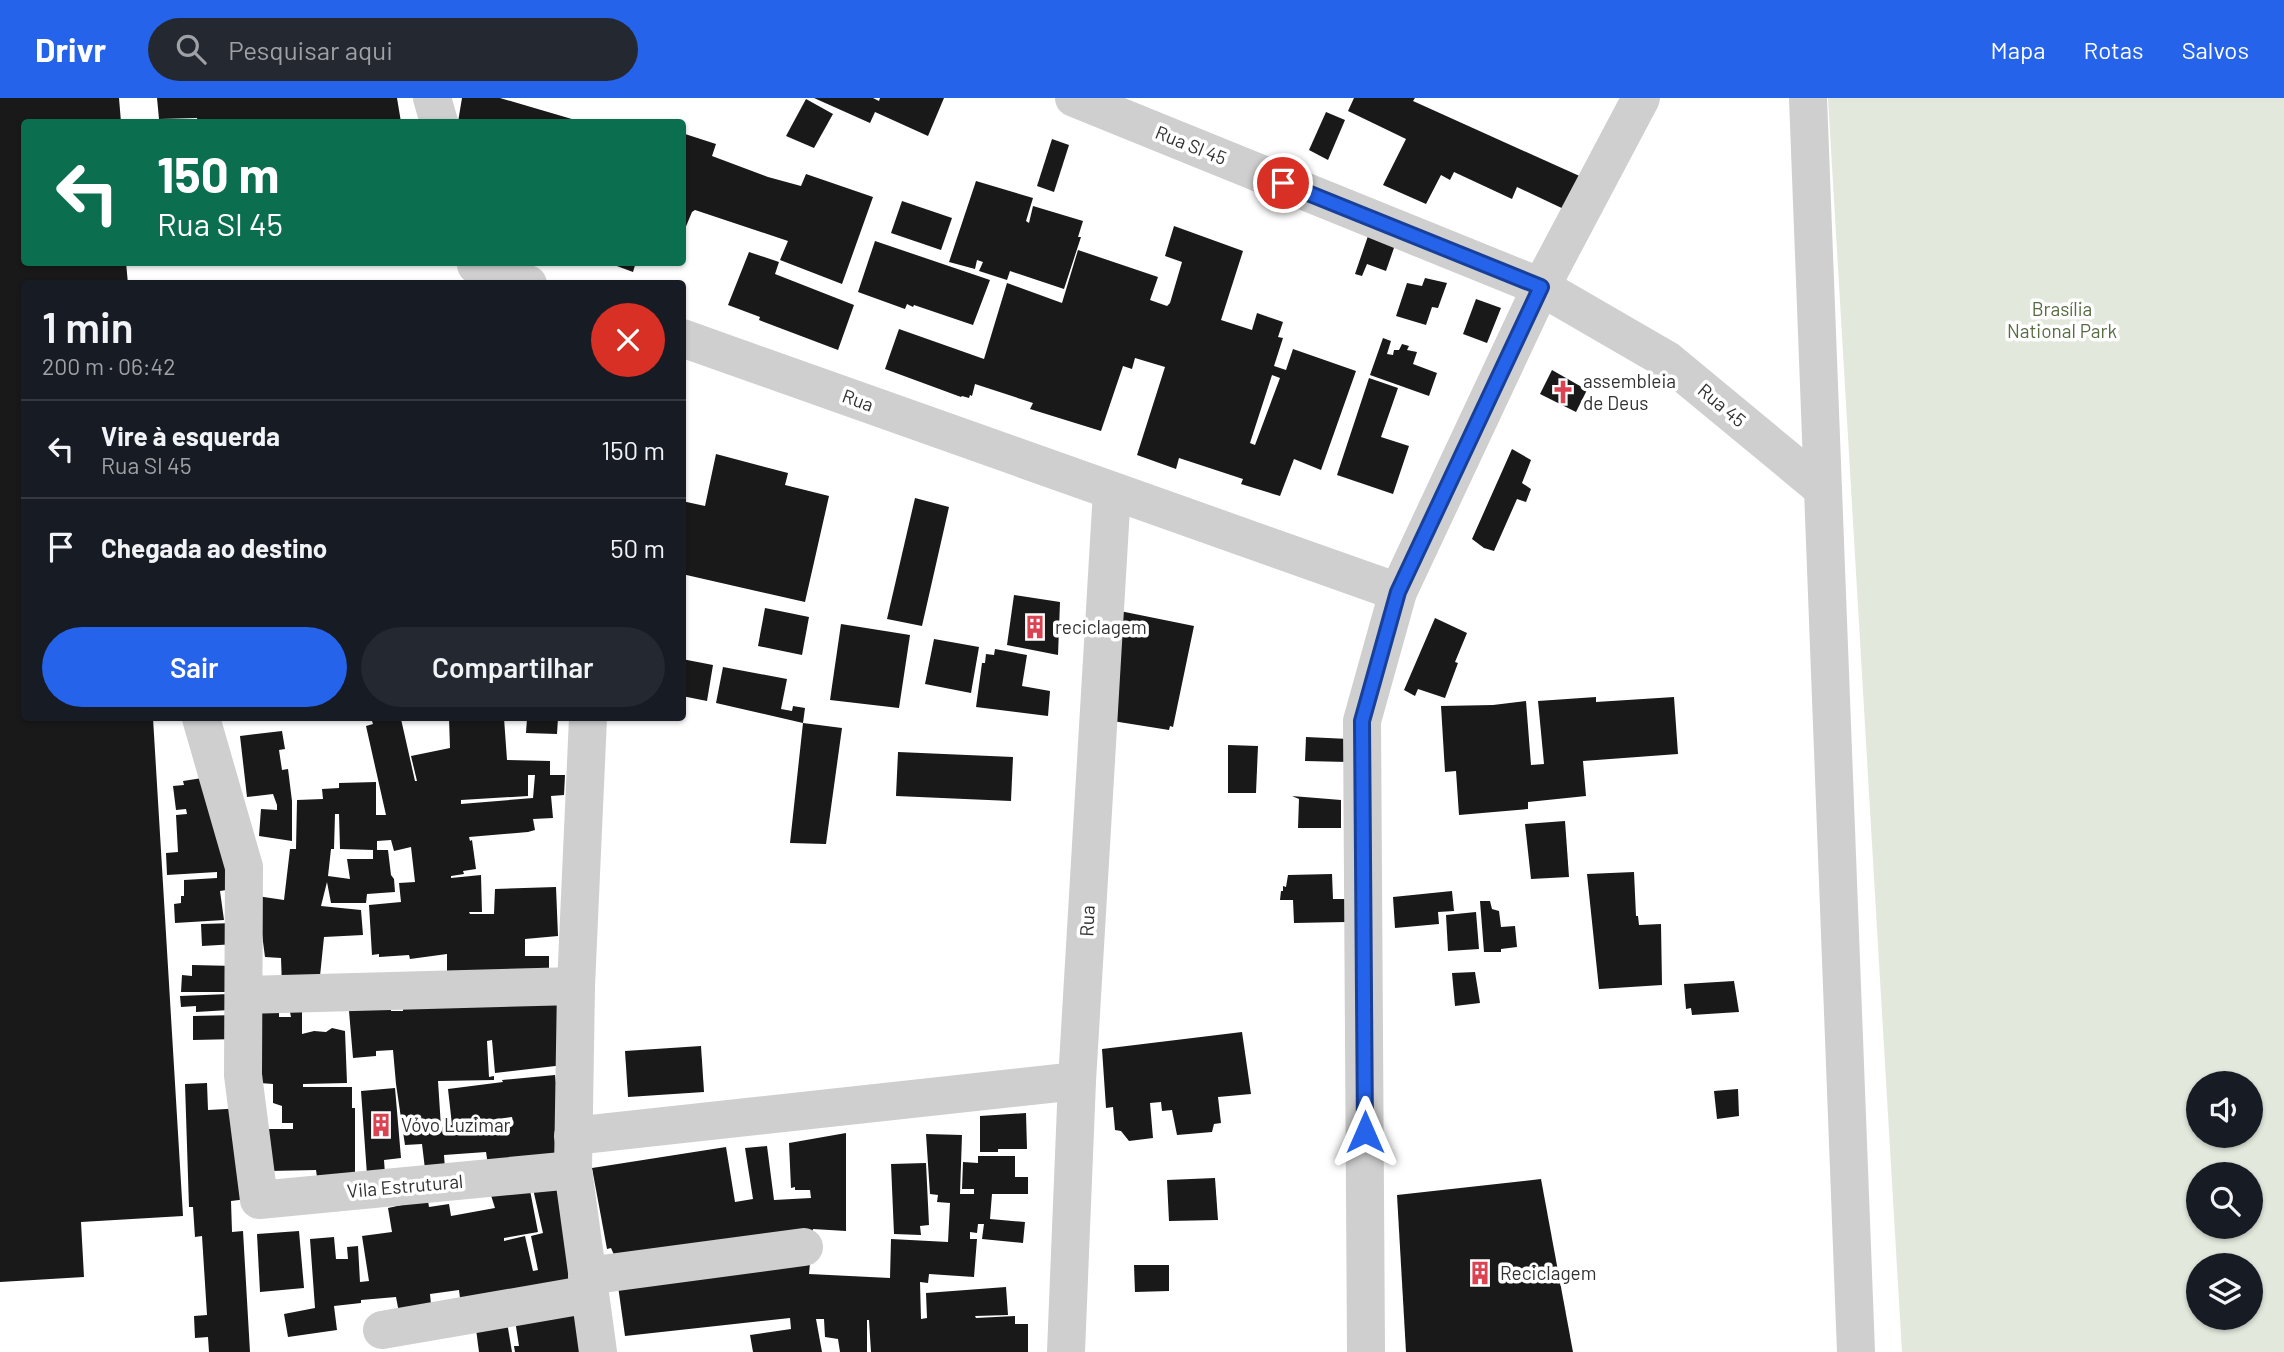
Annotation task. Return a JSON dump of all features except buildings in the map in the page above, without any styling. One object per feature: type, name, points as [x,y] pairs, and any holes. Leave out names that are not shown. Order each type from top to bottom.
[{"type":"street","points":[[432,98],[438,119]]},
{"type":"street","name":"Rua Sl 45","points":[[1074,98],[1133,109],[1541,287]]},
{"type":"street","points":[[1366,1352],[1362,721],[1398,592],[1541,287],[1641,98]]},
{"type":"street","points":[[1808,98],[1856,1352]]},
{"type":"street","points":[[478,270],[514,280]]},
{"type":"street","name":"Rua 45","points":[[1541,287],[1667,360],[1824,489]]},
{"type":"street","name":"Rua","points":[[686,339],[1398,592]]},
{"type":"street","name":"Rua","points":[[1066,1352],[1077,1081],[1112,491]]},
{"type":"street","name":"Vila Estrutural","points":[[202,721],[244,867],[243,1075],[259,1200],[573,1153]]},
{"type":"street","points":[[587,721],[576,986],[573,1153],[598,1352]]},
{"type":"street","points":[[244,995],[576,986]]},
{"type":"street","points":[[573,1153],[1077,1081]]},
{"type":"street","points":[[382,1330],[589,1285],[804,1247]]},
{"type":"green space","name":"Brasília National Park","points":[[1828,98],[2284,98],[2284,1352],[1902,1352]]},
{"type":"place","name":"assembleia de Deus","points":[[1563,392]]},
{"type":"place","name":"reciclagem","points":[[1035,627]]},
{"type":"place","name":"Vóvo Luzimar","points":[[381,1125]]},
{"type":"place","name":"Reciclagem","points":[[1480,1273]]},
{"type":"route","points":[[1283,183],[1541,287],[1398,592],[1362,721],[1365,1132]]}]
